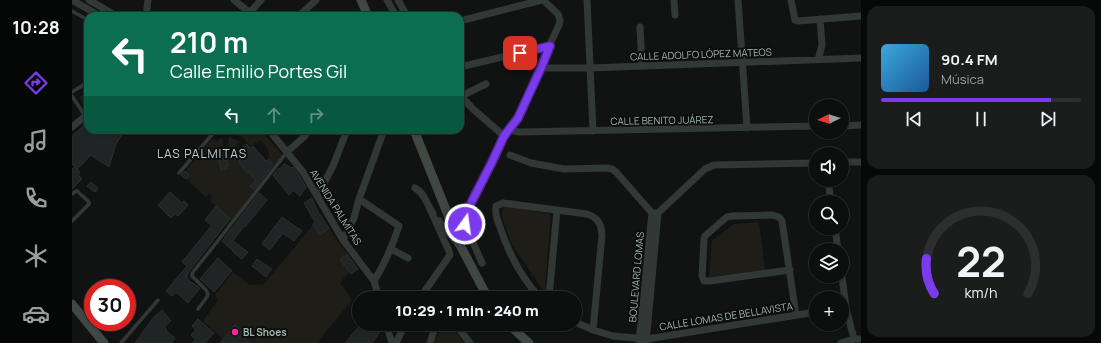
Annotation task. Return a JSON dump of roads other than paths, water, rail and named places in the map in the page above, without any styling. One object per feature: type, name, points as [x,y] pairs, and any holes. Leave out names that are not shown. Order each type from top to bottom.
[{"type":"main road","points":[[361,0],[366,12]]},
{"type":"main road","points":[[416,134],[460,245],[484,291]]},
{"type":"main road","points":[[72,304],[104,343]]},
{"type":"main road","points":[[516,331],[529,343]]},
{"type":"street","points":[[72,0],[93,12]]},
{"type":"street","points":[[90,0],[111,12]]},
{"type":"street","points":[[146,12],[148,0]]},
{"type":"street","points":[[234,0],[246,12]]},
{"type":"street","points":[[250,12],[260,0]]},
{"type":"street","points":[[303,12],[316,0]]},
{"type":"street","points":[[387,0],[394,12]]},
{"type":"street","points":[[398,0],[405,12]]},
{"type":"street","points":[[464,19],[542,0],[558,14],[560,20],[559,26],[518,118],[504,136],[465,217],[465,224],[482,263]]},
{"type":"street","points":[[587,0],[593,131]]},
{"type":"street","points":[[674,0],[675,15]]},
{"type":"street","points":[[738,0],[747,128]]},
{"type":"street","points":[[791,0],[795,20],[798,21],[861,16]]},
{"type":"street","points":[[818,60],[822,46],[820,19]]},
{"type":"street","points":[[640,27],[642,66]]},
{"type":"street","points":[[464,66],[550,46]]},
{"type":"street","name":"CALLE ADOLFO LÓPEZ MATEOS","points":[[541,68],[743,64],[861,58]]},
{"type":"street","points":[[464,94],[486,84]]},
{"type":"street","points":[[464,100],[504,136]]},
{"type":"street","points":[[464,106],[473,109]]},
{"type":"street","points":[[72,127],[84,117]]},
{"type":"street","points":[[849,126],[861,125]]},
{"type":"street","name":"CALLE BENITO JUÁREZ","points":[[509,130],[519,132],[809,126]]},
{"type":"street","name":"AVENIDA PALMITAS","points":[[272,134],[303,172],[343,240],[374,280],[377,291]]},
{"type":"street","points":[[287,152],[306,134]]},
{"type":"street","points":[[317,196],[333,166],[345,134]]},
{"type":"street","points":[[343,240],[354,218],[383,134]]},
{"type":"street","points":[[510,155],[532,163],[564,169],[612,169],[655,213],[705,168],[714,165],[809,163]]},
{"type":"street","points":[[849,162],[861,162]]},
{"type":"street","points":[[415,188],[421,193],[430,209],[450,255],[425,291]]},
{"type":"street","points":[[359,200],[399,226],[391,249],[374,280]]},
{"type":"street","points":[[534,291],[518,269],[505,242],[495,212],[496,206],[503,203],[593,216],[601,227],[602,235],[592,330]]},
{"type":"street","points":[[430,209],[444,228],[460,245]]},
{"type":"street","points":[[550,291],[557,210]]},
{"type":"street","name":"BOULEVARD LOMAS","points":[[643,341],[655,213]]},
{"type":"street","points":[[790,270],[710,282],[704,281],[702,276],[705,236],[727,217],[764,215],[779,217],[782,221],[790,270],[796,315]]},
{"type":"street","points":[[391,249],[408,258]]},
{"type":"street","name":"CALLE LOMAS DE BELLAVISTA","points":[[582,325],[613,336],[643,341],[809,313]]},
{"type":"street","points":[[841,343],[857,339],[849,320]]},
{"type":"street","points":[[388,331],[392,343]]},
{"type":"street","points":[[396,343],[402,331]]},
{"type":"street","points":[[430,343],[434,331]]},
{"type":"street","points":[[461,331],[470,343]]},
{"type":"lane","points":[[72,11],[84,18]]},
{"type":"lane","points":[[72,17],[77,14]]},
{"type":"lane","points":[[72,92],[84,84]]},
{"type":"lane","points":[[72,96],[84,111]]},
{"type":"lane","points":[[179,173],[213,134]]},
{"type":"lane","points":[[198,309],[208,294],[192,276],[193,272],[287,152]]},
{"type":"lane","points":[[72,194],[77,190],[89,202],[89,204],[72,221]]},
{"type":"lane","points":[[121,343],[158,300]]},
{"type":"place","name":"BL Shoes","points":[[235,332]]},
{"type":"district","name":"LAS PALMITAS","points":[[202,154]]}]
